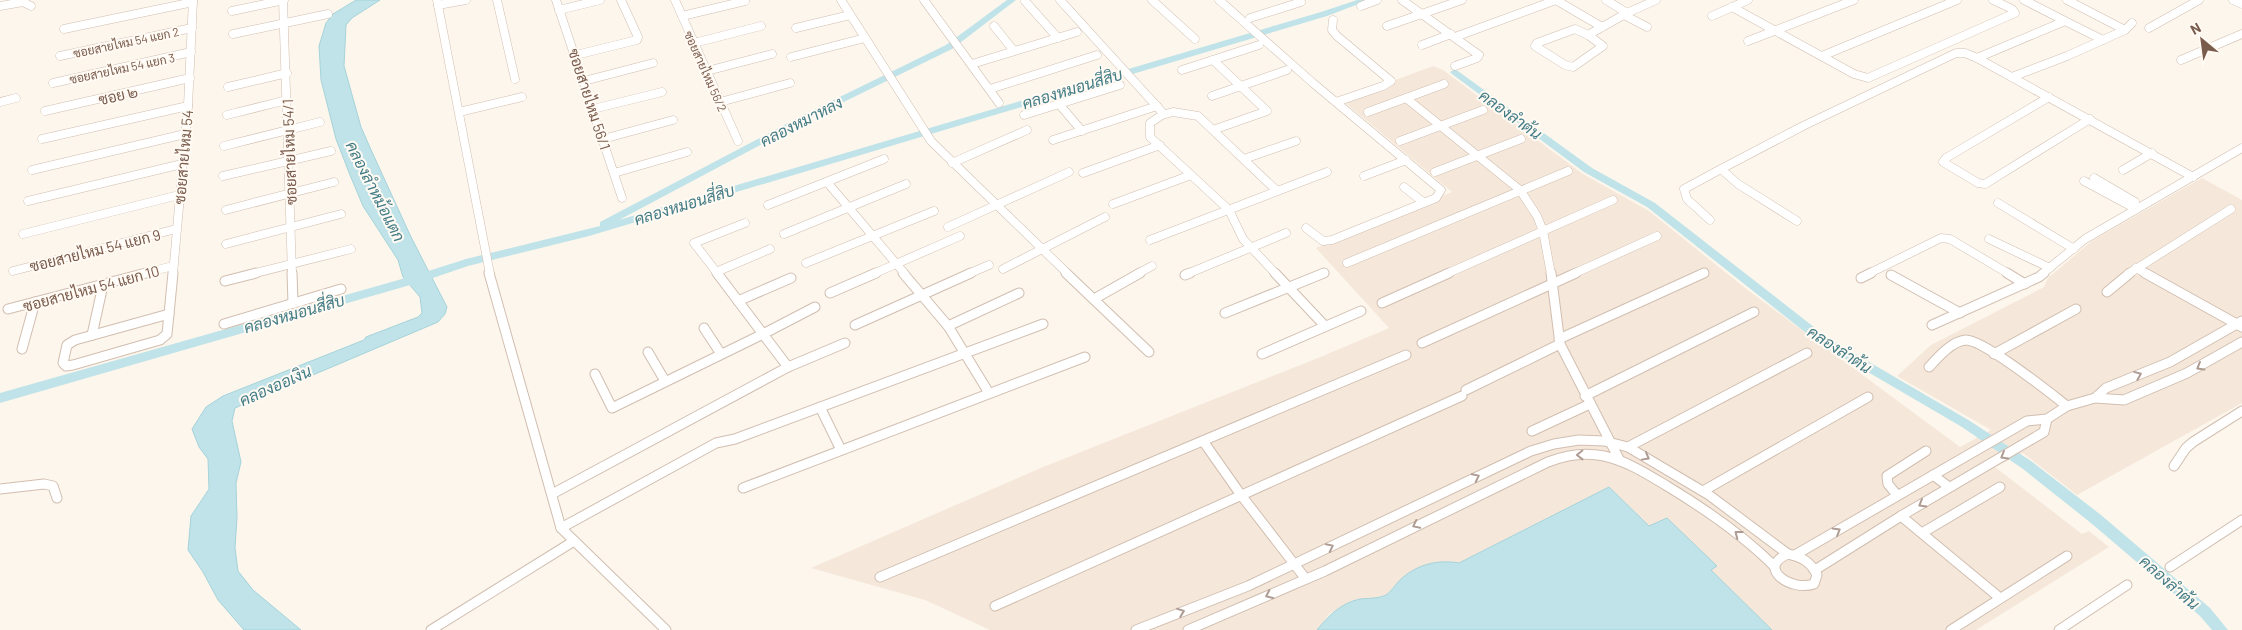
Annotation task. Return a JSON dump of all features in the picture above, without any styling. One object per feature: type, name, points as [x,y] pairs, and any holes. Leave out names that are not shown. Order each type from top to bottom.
[{"type":"street","points":[[232,11],[283,0]]},
{"type":"street","name":"ซอยสายไหม 54/1","points":[[283,0],[287,73],[293,303]]},
{"type":"street","points":[[466,0],[437,3],[488,268],[561,528],[666,630]]},
{"type":"street","points":[[497,0],[515,79]]},
{"type":"street","name":"ซอยสายไหม 56/1","points":[[556,0],[576,55],[622,198]]},
{"type":"street","points":[[559,10],[600,0]]},
{"type":"street","points":[[576,55],[638,38],[621,0]]},
{"type":"street","name":"ซอยสายไหม 56/2","points":[[675,0],[738,141]]},
{"type":"street","points":[[841,0],[920,127],[931,141],[995,206],[1149,352]]},
{"type":"street","points":[[924,0],[999,103]]},
{"type":"street","points":[[1060,0],[1163,113]]},
{"type":"street","points":[[1152,0],[1195,39]]},
{"type":"street","points":[[1219,0],[1252,29],[1260,42],[1336,102],[1441,190],[1438,196],[1327,241],[1306,228]]},
{"type":"street","points":[[1361,6],[1377,0]]},
{"type":"street","points":[[1402,0],[1477,53],[1477,58],[1455,66]]},
{"type":"street","points":[[1387,26],[1462,0]]},
{"type":"street","points":[[1422,44],[1453,36],[1556,0],[1602,27]]},
{"type":"street","points":[[1606,0],[1647,27]]},
{"type":"street","points":[[1588,35],[1656,0]]},
{"type":"street","points":[[1712,16],[1748,0]]},
{"type":"street","points":[[1748,41],[1854,0]]},
{"type":"street","points":[[1822,56],[1957,0]]},
{"type":"street","points":[[1732,8],[1861,77],[1871,77],[2015,13],[2012,9],[1993,0]]},
{"type":"street","points":[[2024,0],[2103,40]]},
{"type":"street","points":[[2068,0],[2125,30]]},
{"type":"street","points":[[2149,28],[2199,0]]},
{"type":"street","points":[[2233,0],[2242,4]]},
{"type":"street","points":[[0,6],[24,1],[31,6]]},
{"type":"street","points":[[64,29],[193,1]]},
{"type":"street","name":"ซอยสายไหม 54","points":[[169,314],[92,335],[67,345],[63,363],[66,366],[166,337],[169,314],[188,106],[193,1]]},
{"type":"street","points":[[682,16],[745,1]]},
{"type":"street","points":[[1025,1],[1058,38]]},
{"type":"street","points":[[1250,18],[1300,1]]},
{"type":"street","points":[[233,34],[328,14]]},
{"type":"street","points":[[796,28],[850,15]]},
{"type":"street","points":[[1333,20],[1332,30],[1336,36],[1391,81],[1383,86],[1336,102]]},
{"type":"street","points":[[1977,58],[2066,21]]},
{"type":"street","points":[[2012,77],[2103,40],[2125,30],[2132,23]]},
{"type":"street","points":[[694,43],[761,26]]},
{"type":"street","points":[[994,26],[1014,51]]},
{"type":"street","name":"ซอยสายไหม 54 แยก 2","points":[[60,56],[192,28]]},
{"type":"street","points":[[1575,30],[1588,35],[1602,44],[1602,48],[1573,67],[1564,66],[1536,48],[1536,44],[1575,30]]},
{"type":"street","points":[[972,64],[1077,32]]},
{"type":"street","points":[[2181,60],[2242,34]]},
{"type":"street","points":[[792,57],[865,38]]},
{"type":"street","points":[[1182,70],[1260,42]]},
{"type":"street","name":"ซอยสายไหม 54 แยก 3","points":[[53,83],[191,52]]},
{"type":"street","points":[[1710,220],[1687,200],[1684,189],[1687,186],[1803,126],[1863,99],[1951,54],[1965,52],[2193,177]]},
{"type":"street","points":[[707,71],[772,54]]},
{"type":"street","points":[[990,89],[1097,55]]},
{"type":"street","points":[[1212,60],[1267,111],[1213,130]]},
{"type":"street","points":[[584,81],[653,63]]},
{"type":"street","points":[[1212,96],[1287,70]]},
{"type":"street","points":[[228,87],[287,73]]},
{"type":"street","name":"ซอย ๒","points":[[45,111],[190,78]]},
{"type":"street","points":[[720,102],[790,83]]},
{"type":"street","points":[[1368,112],[1444,84]]},
{"type":"street","points":[[1024,115],[1120,85]]},
{"type":"street","points":[[593,109],[662,92]]},
{"type":"street","points":[[459,112],[522,97]]},
{"type":"street","points":[[2049,97],[1946,158],[1943,162],[1978,183],[1985,184],[2090,119]]},
{"type":"street","points":[[0,102],[16,98]]},
{"type":"street","points":[[1406,98],[1520,190],[1536,216],[1543,231],[1553,282],[1555,317],[1560,342],[1587,400],[1612,443],[1620,461]]},
{"type":"street","points":[[228,115],[287,100]]},
{"type":"street","points":[[1059,104],[1082,131]]},
{"type":"street","points":[[42,139],[188,106]]},
{"type":"street","points":[[1053,140],[1157,106]]},
{"type":"street","points":[[1400,141],[1483,110]]},
{"type":"street","points":[[1277,191],[1198,116],[1181,111],[1163,113],[1150,124],[1150,137],[1229,210],[1243,239],[1325,326]]},
{"type":"street","points":[[603,139],[673,120]]},
{"type":"street","points":[[224,146],[320,122]]},
{"type":"street","points":[[952,163],[1027,130]]},
{"type":"street","points":[[32,170],[185,134]]},
{"type":"street","points":[[1435,172],[1521,139]]},
{"type":"street","points":[[1244,159],[1296,141]]},
{"type":"street","points":[[1083,173],[1160,145]]},
{"type":"street","points":[[1932,325],[2026,284],[2050,268],[2085,239],[2242,148]]},
{"type":"street","points":[[222,176],[331,151]]},
{"type":"street","points":[[614,173],[687,152]]},
{"type":"street","points":[[2123,170],[2152,153]]},
{"type":"street","points":[[768,205],[884,159]]},
{"type":"street","points":[[1364,176],[1406,160]]},
{"type":"street","points":[[28,201],[182,164]]},
{"type":"street","points":[[1721,169],[1738,184],[1797,221]]},
{"type":"street","points":[[1346,263],[1568,171]]},
{"type":"street","points":[[948,227],[1069,172]]},
{"type":"street","points":[[1150,240],[1327,172]]},
{"type":"street","points":[[1113,204],[1191,175]]},
{"type":"street","points":[[2094,178],[2139,207]]},
{"type":"street","points":[[2084,181],[2139,207]]},
{"type":"street","points":[[226,210],[334,182]]},
{"type":"street","points":[[827,182],[948,326],[989,393]]},
{"type":"street","points":[[784,234],[906,184]]},
{"type":"street","points":[[1404,187],[1423,202]]},
{"type":"street","points":[[24,234],[179,195]]},
{"type":"street","points":[[1382,303],[1613,200]]},
{"type":"street","points":[[1998,203],[2074,248]]},
{"type":"street","points":[[2107,292],[2136,268],[2231,209]]},
{"type":"street","points":[[806,263],[934,210]]},
{"type":"street","points":[[226,244],[341,214]]},
{"type":"street","points":[[1003,269],[1106,217]]},
{"type":"street","points":[[745,223],[694,243],[788,367]]},
{"type":"street","name":"ซอยสายไหม 54 แยก 9","points":[[14,272],[176,230]]},
{"type":"street","points":[[1185,275],[1286,233]]},
{"type":"street","points":[[830,293],[960,236]]},
{"type":"street","points":[[1422,343],[1657,236]]},
{"type":"street","points":[[1861,278],[1940,238],[1950,239],[2026,284]]},
{"type":"street","points":[[1989,239],[2050,268]]},
{"type":"street","points":[[224,281],[350,249]]},
{"type":"street","points":[[716,272],[770,249]]},
{"type":"street","points":[[855,326],[922,294],[990,265]]},
{"type":"street","name":"ซอยสายไหม 54 แยก 10","points":[[8,309],[173,266]]},
{"type":"street","points":[[1094,299],[1152,266]]},
{"type":"street","points":[[2136,268],[2241,324]]},
{"type":"street","points":[[1225,314],[1324,273]]},
{"type":"street","points":[[995,606],[1464,393],[1560,342],[1704,273]]},
{"type":"street","points":[[1891,275],[1960,313]]},
{"type":"street","points":[[738,302],[791,278]]},
{"type":"street","points":[[92,335],[103,285]]},
{"type":"street","points":[[224,324],[341,290]]},
{"type":"street","points":[[948,326],[1019,293]]},
{"type":"street","points":[[22,350],[35,302]]},
{"type":"street","points":[[595,374],[612,408],[815,307]]},
{"type":"street","points":[[1994,354],[2076,309]]},
{"type":"street","points":[[1262,354],[1361,311]]},
{"type":"street","points":[[1532,431],[1754,312]]},
{"type":"street","points":[[561,528],[716,443],[735,439],[1043,324]]},
{"type":"street","points":[[2095,398],[2106,388],[2170,362],[2241,324]]},
{"type":"street","points":[[704,328],[722,354]]},
{"type":"street","points":[[1929,367],[1945,352],[1966,340],[1975,342],[2067,406]]},
{"type":"street","points":[[1774,566],[1780,556],[1791,554],[1949,467],[2027,421],[2047,419],[2067,406],[2095,398],[2124,400],[2187,374],[2242,342]]},
{"type":"street","points":[[552,494],[788,367],[845,343]]},
{"type":"street","points":[[648,352],[665,381]]},
{"type":"street","points":[[1628,447],[1808,354]]},
{"type":"street","points":[[880,578],[1406,355]]},
{"type":"street","points":[[743,488],[1085,357]]},
{"type":"street","points":[[1703,491],[1868,397]]},
{"type":"street","points":[[820,407],[841,450]]},
{"type":"street","points":[[2174,466],[2186,448],[2193,442],[2242,412]]},
{"type":"street","points":[[1815,570],[1901,516],[2044,432],[2047,419]]},
{"type":"street","points":[[1136,630],[1248,586],[1547,444],[1574,440],[1612,443],[1628,447],[1703,491],[1735,512],[1791,554],[1807,561],[1815,570],[1816,580],[1804,588],[1785,581],[1758,549],[1727,524],[1653,477],[1620,461],[1594,454],[1576,454],[1562,456],[1226,615],[1188,630]]},
{"type":"street","points":[[1203,441],[1241,495],[1305,578]]},
{"type":"street","points":[[1897,495],[1888,484],[1887,476],[1926,451]]},
{"type":"street","points":[[1933,475],[1949,488]]},
{"type":"street","points":[[0,490],[44,484],[53,486],[57,498]]},
{"type":"street","points":[[1922,533],[2000,487]]},
{"type":"street","points":[[1435,497],[1446,510]]},
{"type":"street","points":[[1901,516],[2000,598]]},
{"type":"street","points":[[2170,567],[2242,520]]},
{"type":"street","points":[[431,630],[574,541]]},
{"type":"street","points":[[1951,630],[2067,556]]},
{"type":"street","points":[[2060,630],[2127,585]]},
{"type":"shaded area","points":[[1433,66],[1443,70],[1583,174],[1649,211],[1745,288],[1960,447],[1991,430],[1897,376],[1931,345],[2044,287],[2048,278],[2093,240],[2202,178],[2242,200],[2242,403],[2077,495],[2023,453],[1995,467],[2082,534],[2089,531],[2109,547],[1976,630],[1764,630],[1649,526],[1609,487],[1459,563],[1448,561],[1394,586],[1388,594],[1374,599],[1359,599],[1341,607],[1329,614],[1317,630],[990,630],[925,600],[811,568],[1043,467],[1389,328],[1316,248],[1452,192],[1342,100]]},
{"type":"water","points":[[356,0],[380,0],[352,18],[346,25],[344,66],[361,127],[411,237],[447,307],[445,314],[438,322],[235,408],[232,421],[241,462],[236,483],[237,517],[235,548],[238,571],[253,590],[301,630],[244,630],[218,600],[203,572],[188,550],[191,516],[209,489],[208,459],[199,447],[192,429],[206,407],[223,396],[364,340],[366,337],[418,317],[422,313],[420,297],[403,277],[398,260],[363,206],[336,139],[321,80],[319,46],[326,23],[333,14]]},
{"type":"water","points":[[1609,487],[1649,526],[1667,518],[1717,566],[1711,570],[1772,630],[1317,630],[1330,615],[1341,607],[1360,599],[1386,595],[1405,575],[1419,567],[1443,562],[1459,563]]},
{"type":"waterway","name":"คลองหมาหลง","points":[[604,224],[812,114],[949,47],[1012,0]]},
{"type":"waterway","name":"คลองหมอนสี่สิบ","points":[[0,398],[420,278],[466,263],[585,234],[1324,14],[1365,0]]},
{"type":"waterway","name":"คลองลำต้น","points":[[1455,72],[1588,170],[1651,205],[1824,341],[1966,424],[2027,465],[2096,519],[2205,612],[2221,630]]},
{"type":"water label","name":"คลองลำหม้อแตก","points":[[376,191]]},
{"type":"water label","name":"คลองออเงิน","points":[[275,385]]}]
